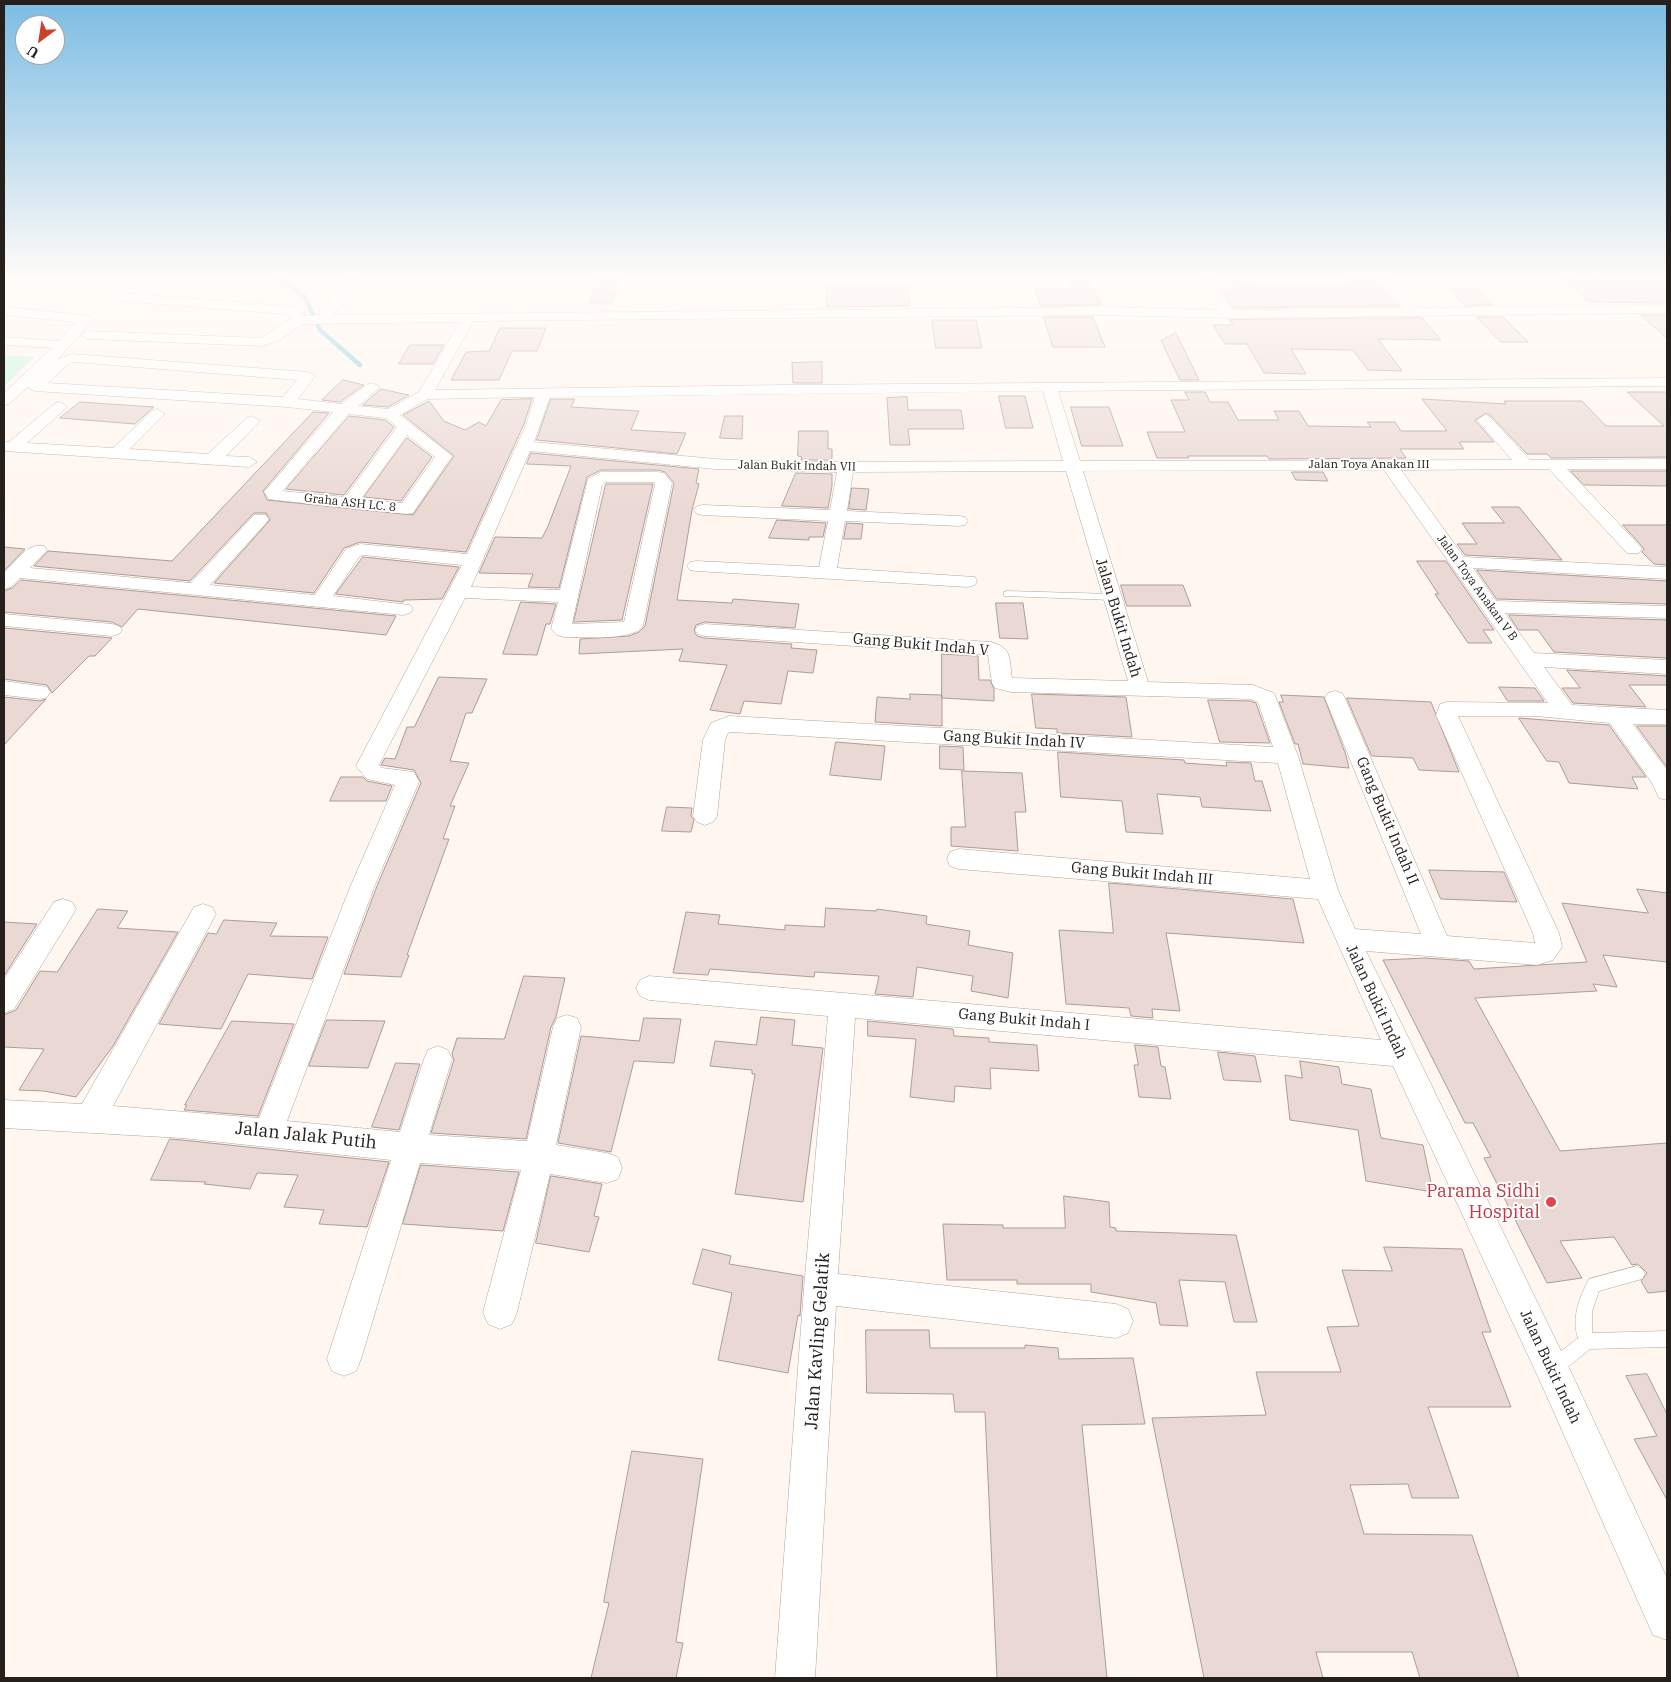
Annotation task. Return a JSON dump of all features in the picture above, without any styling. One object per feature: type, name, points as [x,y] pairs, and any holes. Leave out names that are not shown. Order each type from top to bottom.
[{"type":"street","points":[[4,401],[51,356]]},
{"type":"street","points":[[425,395],[447,356]]},
{"type":"street","points":[[288,402],[308,376],[72,358],[62,362],[35,387],[288,402],[390,414],[425,395],[1667,382]]},
{"type":"street","points":[[345,408],[374,387]]},
{"type":"street","name":"Jalan Bukit Indah","points":[[1049,387],[1071,466],[1140,688],[1253,692],[1267,698],[1288,756],[1326,890],[1347,939],[1400,1054],[1552,1369],[1667,1621]]},
{"type":"street","points":[[268,1132],[363,884],[408,782],[406,778],[397,776],[378,776],[370,772],[367,766],[459,592],[471,560],[534,425],[543,394]]},
{"type":"street","points":[[8,446],[59,407]]},
{"type":"street","name":"Graha ASH LC. 8","points":[[345,408],[272,492],[275,495],[408,509],[412,506],[444,456],[390,414]]},
{"type":"street","points":[[116,454],[157,414]]},
{"type":"street","points":[[1485,420],[1524,464]]},
{"type":"street","points":[[213,459],[252,422]]},
{"type":"street","points":[[349,503],[405,427]]},
{"type":"street","points":[[8,446],[249,462]]},
{"type":"street","name":"Jalan Bukit Indah VII","points":[[523,446],[715,464],[779,467],[1071,466]]},
{"type":"street","points":[[1553,464],[1633,549]]},
{"type":"street","name":"Jalan Toya Anakan III","points":[[1071,466],[1667,464]]},
{"type":"street","name":"Jalan Toya Anakan V B","points":[[1390,466],[1565,710]]},
{"type":"street","points":[[827,573],[846,467]]},
{"type":"street","points":[[658,477],[662,480],[664,482],[633,626],[626,630],[561,629],[567,596],[594,483],[601,478],[658,477]]},
{"type":"street","points":[[702,510],[959,521]]},
{"type":"street","points":[[196,589],[260,519]]},
{"type":"street","points":[[10,578],[38,550]]},
{"type":"street","points":[[321,600],[355,550],[471,560]]},
{"type":"street","points":[[1459,562],[1667,572]]},
{"type":"street","points":[[696,566],[968,581]]},
{"type":"street","points":[[10,578],[196,589],[402,609]]},
{"type":"street","points":[[459,592],[567,596]]},
{"type":"street","points":[[1491,607],[1667,612]]},
{"type":"street","points":[[4,620],[112,630]]},
{"type":"street","name":"Gang Bukit Indah V","points":[[705,630],[983,648],[998,652],[1002,683],[1006,685],[1140,688]]},
{"type":"street","points":[[1528,659],[1667,667]]},
{"type":"street","points":[[4,688],[40,692]]},
{"type":"street","name":"Gang Bukit Indah II","points":[[1336,698],[1438,945]]},
{"type":"street","points":[[1347,939],[1537,954],[1544,952],[1549,947],[1546,933],[1446,712],[1450,708],[1565,710],[1616,716],[1667,717]]},
{"type":"street","points":[[1616,716],[1662,780],[1667,792]]},
{"type":"street","name":"Gang Bukit Indah IV","points":[[705,816],[714,740],[719,728],[724,725],[740,723],[1288,756]]},
{"type":"street","name":"Gang Bukit Indah III","points":[[959,859],[1326,890]]},
{"type":"street","points":[[4,1001],[63,909]]},
{"type":"street","points":[[90,1119],[203,914]]},
{"type":"street","name":"Gang Bukit Indah I","points":[[649,988],[1400,1054]]},
{"type":"street","name":"Jalan Kavling Gelatik","points":[[795,1678],[820,1288],[832,1158],[842,1004]]},
{"type":"street","points":[[500,1312],[539,1158],[567,1026]]},
{"type":"street","points":[[344,1359],[412,1148],[438,1059]]},
{"type":"street","name":"Jalan Jalak Putih","points":[[4,1114],[182,1124],[412,1148],[539,1158],[607,1168]]},
{"type":"street","points":[[820,1288],[1116,1321]]},
{"type":"lane","points":[[1007,594],[1112,597]]},
{"type":"lane","points":[[1587,1342],[1582,1330],[1588,1296],[1594,1284],[1637,1274]]},
{"type":"lane","points":[[1552,1369],[1587,1342],[1667,1340]]},
{"type":"green space","points":[[4,356],[34,357],[4,386]]},
{"type":"building","points":[[403,356],[437,356],[433,364],[399,364]]},
{"type":"building","points":[[464,356],[510,356],[499,380],[451,380]]},
{"type":"building","points":[[1169,356],[1187,356],[1199,380],[1180,380]]},
{"type":"building","points":[[1254,356],[1295,356],[1306,374],[1264,373]]},
{"type":"building","points":[[1358,356],[1391,356],[1402,371],[1368,370]]},
{"type":"building","points":[[822,362],[822,383],[793,383],[792,363]]},
{"type":"building","points":[[343,380],[364,385],[340,402],[322,400]]},
{"type":"building","points":[[381,389],[409,395],[388,407],[363,405]]},
{"type":"building","points":[[1185,392],[1205,392],[1210,402],[1228,402],[1238,420],[1279,420],[1274,411],[1299,411],[1308,426],[1371,427],[1367,422],[1395,422],[1401,431],[1447,431],[1422,399],[1506,404],[1504,401],[1582,401],[1606,426],[1664,426],[1627,392],[1667,392],[1667,457],[1551,458],[1547,454],[1527,454],[1486,413],[1475,420],[1494,442],[1459,442],[1464,449],[1400,449],[1406,458],[1269,459],[1267,456],[1188,456],[1189,458],[1157,458],[1147,432],[1185,432],[1171,400],[1189,400]]},
{"type":"building","points":[[999,396],[1025,396],[1033,428],[1006,428]]},
{"type":"building","points":[[907,397],[908,410],[961,410],[964,429],[908,429],[910,445],[890,445],[887,398]]},
{"type":"building","points":[[532,399],[524,424],[466,552],[360,542],[344,548],[314,593],[214,583],[270,520],[266,513],[254,513],[190,581],[34,566],[48,551],[172,561],[313,412],[329,413],[263,491],[267,500],[413,515],[454,456],[403,415],[429,401],[444,421],[465,430],[479,422],[486,426],[501,400]]},
{"type":"building","points":[[551,399],[575,399],[571,407],[639,411],[631,430],[686,433],[677,454],[537,440]]},
{"type":"building","points":[[80,402],[154,407],[135,424],[60,418]]},
{"type":"building","points":[[1071,407],[1109,407],[1123,446],[1082,446]]},
{"type":"building","points":[[349,416],[385,420],[394,427],[344,495],[286,489]]},
{"type":"building","points":[[725,416],[743,416],[742,439],[720,438]]},
{"type":"building","points":[[799,431],[828,431],[828,449],[832,449],[832,460],[801,460],[802,457],[798,456]]},
{"type":"building","points":[[407,438],[432,457],[401,501],[364,497]]},
{"type":"building","points":[[531,453],[699,469],[696,483],[699,484],[692,510],[677,600],[732,603],[733,599],[799,604],[795,628],[705,622],[696,625],[694,631],[697,636],[705,638],[792,644],[791,648],[817,650],[813,673],[788,671],[781,704],[744,701],[740,714],[710,710],[727,665],[679,661],[683,649],[579,654],[580,639],[629,636],[639,632],[645,626],[674,483],[665,472],[658,470],[601,470],[587,477],[559,588],[528,587],[533,574],[479,573],[495,537],[542,538],[548,526],[571,466],[527,464]]},
{"type":"building","points":[[1571,471],[1667,471],[1667,486],[1584,485]]},
{"type":"building","points":[[1292,472],[1323,472],[1328,481],[1296,480]]},
{"type":"building","points":[[796,473],[832,474],[828,508],[782,506]]},
{"type":"building","points":[[606,484],[653,484],[622,620],[574,622]]},
{"type":"building","points":[[852,488],[869,489],[866,510],[849,509]]},
{"type":"building","points":[[1492,507],[1519,507],[1562,560],[1465,555],[1457,544],[1477,544],[1462,523],[1504,523]]},
{"type":"building","points":[[777,520],[826,523],[823,537],[809,537],[809,540],[769,538]]},
{"type":"building","points":[[847,523],[863,524],[861,539],[844,539]]},
{"type":"building","points":[[1623,525],[1667,525],[1667,565],[1654,564],[1642,552],[1644,549]]},
{"type":"building","points":[[4,547],[25,549],[4,571]]},
{"type":"building","points":[[363,557],[459,567],[442,599],[404,600],[403,602],[336,594]]},
{"type":"building","points":[[1417,561],[1446,561],[1494,630],[1483,630],[1492,643],[1468,643],[1435,594],[1438,594]]},
{"type":"building","points":[[1477,570],[1667,581],[1667,604],[1497,599]]},
{"type":"building","points":[[21,580],[396,616],[386,635],[138,609],[122,627],[112,622],[4,612],[4,591],[12,588]]},
{"type":"building","points":[[1121,585],[1183,585],[1191,606],[1127,606]]},
{"type":"building","points":[[521,602],[556,604],[550,624],[546,624],[537,655],[503,654]]},
{"type":"building","points":[[996,603],[1023,603],[1028,639],[1000,638]]},
{"type":"building","points":[[1509,615],[1667,620],[1667,658],[1554,652],[1538,630],[1519,630]]},
{"type":"building","points":[[4,628],[112,638],[95,656],[89,656],[52,693],[47,685],[4,679]]},
{"type":"building","points":[[942,654],[978,656],[979,680],[990,680],[994,689],[994,701],[942,698]]},
{"type":"building","points":[[1567,670],[1667,676],[1667,685],[1629,685],[1646,707],[1573,703],[1562,688],[1580,688]]},
{"type":"building","points":[[439,677],[487,679],[472,713],[466,713],[450,761],[469,763],[450,806],[455,806],[443,839],[449,839],[407,955],[409,955],[401,977],[344,974],[377,886],[421,783],[414,770],[381,765],[385,758],[395,759],[407,727],[414,727]]},
{"type":"building","points":[[1499,687],[1535,688],[1544,701],[1508,701]]},
{"type":"building","points":[[910,694],[942,695],[942,726],[875,722],[877,697],[910,699]]},
{"type":"building","points":[[1032,694],[1126,697],[1132,737],[1057,733],[1057,729],[1036,728]]},
{"type":"building","points":[[1281,695],[1324,697],[1349,768],[1303,764],[1298,744],[1295,744],[1279,702],[1283,702]]},
{"type":"building","points":[[4,697],[40,701],[46,699],[4,745]]},
{"type":"building","points":[[1347,698],[1431,702],[1459,772],[1419,770],[1413,758],[1372,756]]},
{"type":"building","points":[[1208,700],[1250,701],[1256,703],[1270,743],[1220,742]]},
{"type":"building","points":[[1519,718],[1609,725],[1646,777],[1632,777],[1638,789],[1569,783],[1559,762],[1547,761]]},
{"type":"building","points":[[1637,726],[1667,726],[1667,767]]},
{"type":"building","points":[[836,742],[885,746],[881,780],[830,775]]},
{"type":"building","points":[[940,746],[963,747],[964,770],[940,769]]},
{"type":"building","points":[[1058,752],[1184,760],[1185,763],[1227,766],[1226,762],[1251,763],[1255,781],[1262,781],[1271,811],[1202,807],[1200,797],[1157,794],[1163,834],[1126,832],[1122,801],[1061,797]]},
{"type":"building","points":[[962,771],[1022,773],[1026,812],[1015,812],[1018,851],[951,846],[951,827],[965,827]]},
{"type":"building","points":[[341,777],[363,777],[367,781],[392,786],[386,801],[330,801]]},
{"type":"building","points":[[667,807],[692,808],[691,816],[694,820],[691,832],[662,831]]},
{"type":"building","points":[[1429,870],[1504,872],[1517,902],[1441,899]]},
{"type":"building","points":[[1109,883],[1293,899],[1304,943],[1166,933],[1180,1011],[1152,1009],[1153,1018],[1131,1016],[1129,1008],[1066,1004],[1059,930],[1113,933]]},
{"type":"building","points":[[1637,889],[1667,893],[1667,962],[1603,955],[1617,987],[1593,984],[1597,991],[1475,998],[1560,1151],[1667,1143],[1667,1291],[1648,1293],[1641,1281],[1647,1273],[1638,1264],[1632,1265],[1614,1237],[1560,1241],[1582,1278],[1547,1283],[1484,1158],[1491,1157],[1473,1123],[1465,1123],[1383,960],[1425,958],[1469,961],[1474,969],[1587,962],[1562,903],[1648,913]]},
{"type":"building","points":[[826,908],[876,911],[877,909],[927,916],[926,924],[970,931],[968,945],[1013,953],[1008,998],[971,991],[973,976],[917,967],[913,997],[875,994],[879,976],[815,972],[814,977],[710,969],[708,975],[673,973],[686,912],[720,915],[718,924],[785,930],[785,925],[824,927]]},
{"type":"building","points":[[98,909],[128,911],[117,928],[178,932],[113,1046],[76,1097],[44,1091],[19,1090],[44,1049],[4,1047],[4,1015],[16,1010],[40,971],[57,972]]},
{"type":"building","points":[[224,920],[277,923],[270,936],[328,937],[312,979],[248,974],[221,1029],[159,1024],[208,933],[216,934]]},
{"type":"building","points":[[4,922],[37,924],[4,976]]},
{"type":"building","points":[[524,976],[565,978],[556,1017],[551,1027],[526,1139],[431,1133],[454,1060],[452,1054],[457,1038],[504,1039]]},
{"type":"building","points":[[761,1017],[795,1020],[792,1045],[823,1048],[803,1202],[735,1194],[755,1074],[752,1074],[752,1070],[710,1066],[715,1041],[756,1045]]},
{"type":"building","points":[[644,1018],[681,1019],[674,1063],[634,1061],[611,1152],[558,1143],[581,1036],[639,1041]]},
{"type":"building","points":[[327,1020],[385,1021],[368,1068],[309,1066]]},
{"type":"building","points":[[232,1021],[294,1024],[258,1116],[184,1110],[187,1105],[185,1105]]},
{"type":"building","points":[[868,1021],[953,1029],[954,1036],[989,1038],[989,1042],[1037,1045],[1039,1071],[990,1068],[991,1089],[955,1086],[954,1102],[910,1097],[916,1039],[868,1036]]},
{"type":"building","points":[[1135,1045],[1158,1047],[1161,1066],[1165,1067],[1171,1099],[1139,1097],[1134,1065],[1138,1065]]},
{"type":"building","points":[[1218,1052],[1255,1056],[1261,1082],[1224,1080]]},
{"type":"building","points":[[1300,1061],[1339,1067],[1342,1084],[1371,1089],[1381,1138],[1423,1145],[1433,1192],[1366,1181],[1358,1130],[1290,1120],[1285,1075],[1302,1078]]},
{"type":"building","points":[[396,1063],[420,1064],[399,1130],[372,1127]]},
{"type":"building","points":[[170,1139],[389,1162],[367,1227],[319,1224],[324,1210],[284,1207],[298,1175],[257,1173],[250,1189],[204,1184],[206,1182],[151,1180]]},
{"type":"building","points":[[421,1165],[519,1172],[503,1231],[403,1224]]},
{"type":"building","points":[[551,1176],[602,1184],[594,1216],[599,1217],[589,1252],[536,1243]]},
{"type":"building","points":[[1064,1196],[1109,1202],[1110,1227],[1116,1228],[1116,1231],[1236,1235],[1257,1322],[1234,1322],[1225,1282],[1179,1280],[1188,1326],[1160,1325],[1156,1303],[1091,1292],[1091,1284],[1017,1284],[1017,1280],[947,1280],[943,1224],[1003,1225],[1003,1228],[1065,1228]]},
{"type":"building","points":[[1384,1247],[1462,1249],[1491,1332],[1482,1332],[1511,1407],[1428,1407],[1459,1498],[1412,1498],[1408,1484],[1350,1485],[1364,1534],[1472,1535],[1519,1678],[1420,1678],[1412,1652],[1316,1652],[1323,1678],[1204,1678],[1152,1418],[1266,1415],[1256,1372],[1341,1372],[1327,1327],[1359,1326],[1342,1270],[1392,1271]]},
{"type":"building","points":[[703,1249],[731,1256],[729,1264],[803,1276],[800,1316],[798,1315],[788,1373],[718,1360],[732,1293],[693,1284]]},
{"type":"building","points":[[866,1330],[929,1330],[930,1348],[1025,1348],[1025,1345],[1058,1348],[1059,1359],[1133,1358],[1145,1424],[1082,1425],[1107,1678],[997,1678],[985,1412],[955,1412],[953,1394],[867,1393]]},
{"type":"building","points":[[1647,1374],[1667,1414],[1667,1500],[1634,1439],[1657,1436],[1626,1376]]},
{"type":"building","points":[[632,1451],[703,1459],[676,1642],[683,1643],[676,1678],[591,1678],[609,1603],[604,1602]]},
{"type":"waterway","points":[[350,356],[360,365]]},
{"type":"place","name":"Parama Sidhi Hospital","points":[[1551,1202]]}]
